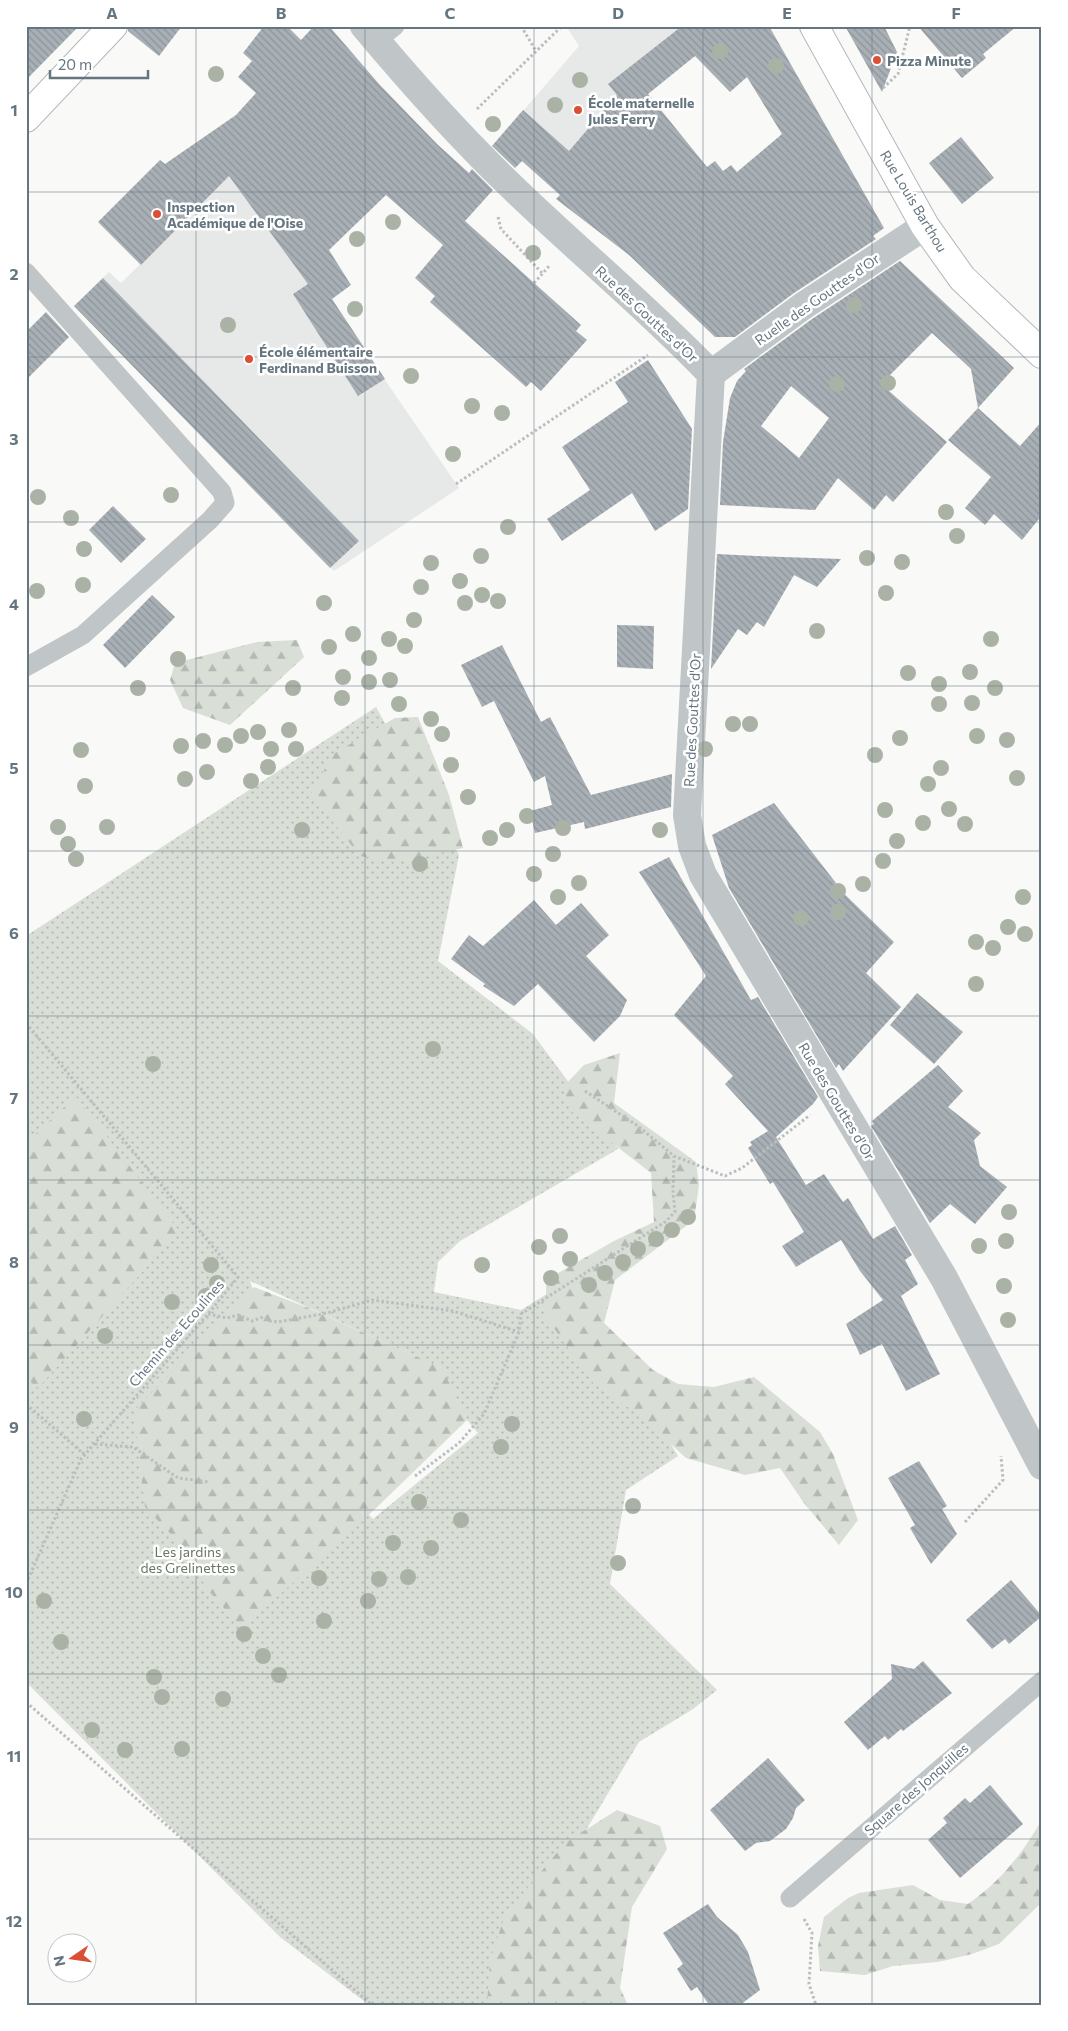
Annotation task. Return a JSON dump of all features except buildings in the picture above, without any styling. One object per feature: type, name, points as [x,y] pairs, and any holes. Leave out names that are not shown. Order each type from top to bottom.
[{"type":"main road","points":[[26,118],[113,26]]},
{"type":"main road","name":"Rue Louis Barthou","points":[[814,26],[925,226],[962,278],[1042,354]]},
{"type":"street","name":"Rue des Gouttes d'Or","points":[[378,31],[458,133],[540,215],[677,339],[711,374],[687,814],[692,846],[702,875],[944,1278],[1042,1466]]},
{"type":"street","name":"Ruelle des Gouttes d'Or","points":[[711,374],[802,306],[925,226]]},
{"type":"lane","points":[[26,272],[222,492],[225,503],[210,520],[83,635],[26,667]]},
{"type":"lane","name":"Square des Jonquilles","points":[[790,1898],[1042,1681]]},
{"type":"path","points":[[521,26],[536,51]]},
{"type":"path","points":[[458,133],[469,117],[562,26]]},
{"type":"path","points":[[857,104],[885,87],[898,74],[910,26]]},
{"type":"path","points":[[534,283],[552,263]]},
{"type":"path","points":[[456,484],[661,346],[677,339]]},
{"type":"path","name":"Chemin des Ecoulines","points":[[26,1023],[238,1277],[85,1455],[26,1584]]},
{"type":"path","points":[[585,1091],[638,1126],[674,1156],[725,1176],[742,1168],[834,1095]]},
{"type":"path","points":[[415,1476],[459,1443],[484,1414],[519,1332],[521,1314],[665,1222],[675,1212],[673,1192],[674,1156]]},
{"type":"path","points":[[208,1314],[227,1318],[238,1315],[252,1321],[263,1317],[270,1322],[278,1322],[327,1313],[372,1300],[453,1311],[519,1332]]},
{"type":"path","points":[[26,1404],[85,1455]]},
{"type":"path","points":[[94,1444],[132,1447],[178,1478],[209,1482]]},
{"type":"path","points":[[964,1522],[1003,1480],[1000,1451]]},
{"type":"path","points":[[26,1702],[372,2005]]},
{"type":"path","points":[[790,1898],[812,1933],[809,1984],[816,2005]]},
{"type":"shaded area","name":"École maternelle Jules Ferry","points":[[566,26],[731,26],[648,94],[560,195],[498,140],[579,46]]},
{"type":"shaded area","name":"École élémentaire Ferdinand Buisson","points":[[255,150],[319,278],[357,339],[459,488],[334,571],[74,306],[109,272],[121,283]]},
{"type":"green space","points":[[297,640],[304,657],[230,725],[183,708],[170,680],[175,663],[257,642]]},
{"type":"green space","name":"Les jardins des Grelinettes","points":[[376,707],[459,855],[438,961],[533,1034],[618,1149],[460,1241],[438,1262],[434,1292],[521,1310],[571,1279],[678,1456],[626,1490],[610,1584],[717,1690],[693,1709],[639,1742],[495,1981],[516,2005],[369,2005],[280,1937],[26,1682],[26,936]],"holes":[[[250,1281],[441,1368],[467,1420],[478,1433],[373,1519],[312,1456]]]},
{"type":"green space","points":[[418,717],[449,795],[463,848],[395,862],[360,856],[311,794],[333,754],[395,718]]},
{"type":"green space","points":[[620,1053],[614,1103],[696,1162],[699,1185],[694,1220],[615,1280],[604,1323],[653,1370],[678,1384],[714,1387],[754,1377],[820,1432],[833,1454],[858,1520],[839,1545],[804,1503],[780,1468],[745,1475],[686,1458],[638,1414],[594,1384],[546,1317],[546,1280],[614,1241],[654,1222],[651,1173],[571,1111],[563,1087],[584,1065]]},
{"type":"green space","points":[[76,1096],[179,1231],[38,1388],[26,1377],[26,1143]]},
{"type":"green space","points":[[254,1287],[306,1307],[442,1368],[467,1420],[373,1511],[242,1628],[206,1588],[184,1548],[145,1507],[134,1411]]},
{"type":"green space","points":[[617,1810],[660,1826],[667,1849],[632,1907],[620,1988],[628,2005],[487,2005],[490,1960],[505,1915],[565,1843]]},
{"type":"green space","points":[[1042,1819],[1042,1902],[999,1944],[972,1954],[938,1962],[893,1966],[865,1975],[820,1971],[818,1946],[824,1917],[848,1898],[859,1893],[913,1885],[940,1900],[968,1904],[991,1886],[1010,1866]]},
{"type":"place","name":"Pizza Minute","points":[[877,60]]},
{"type":"place","name":"École maternelle Jules Ferry","points":[[578,110]]},
{"type":"place","name":"Inspection Académique de l'Oise","points":[[157,214]]},
{"type":"place","name":"École élémentaire Ferdinand Buisson","points":[[249,359]]}]
